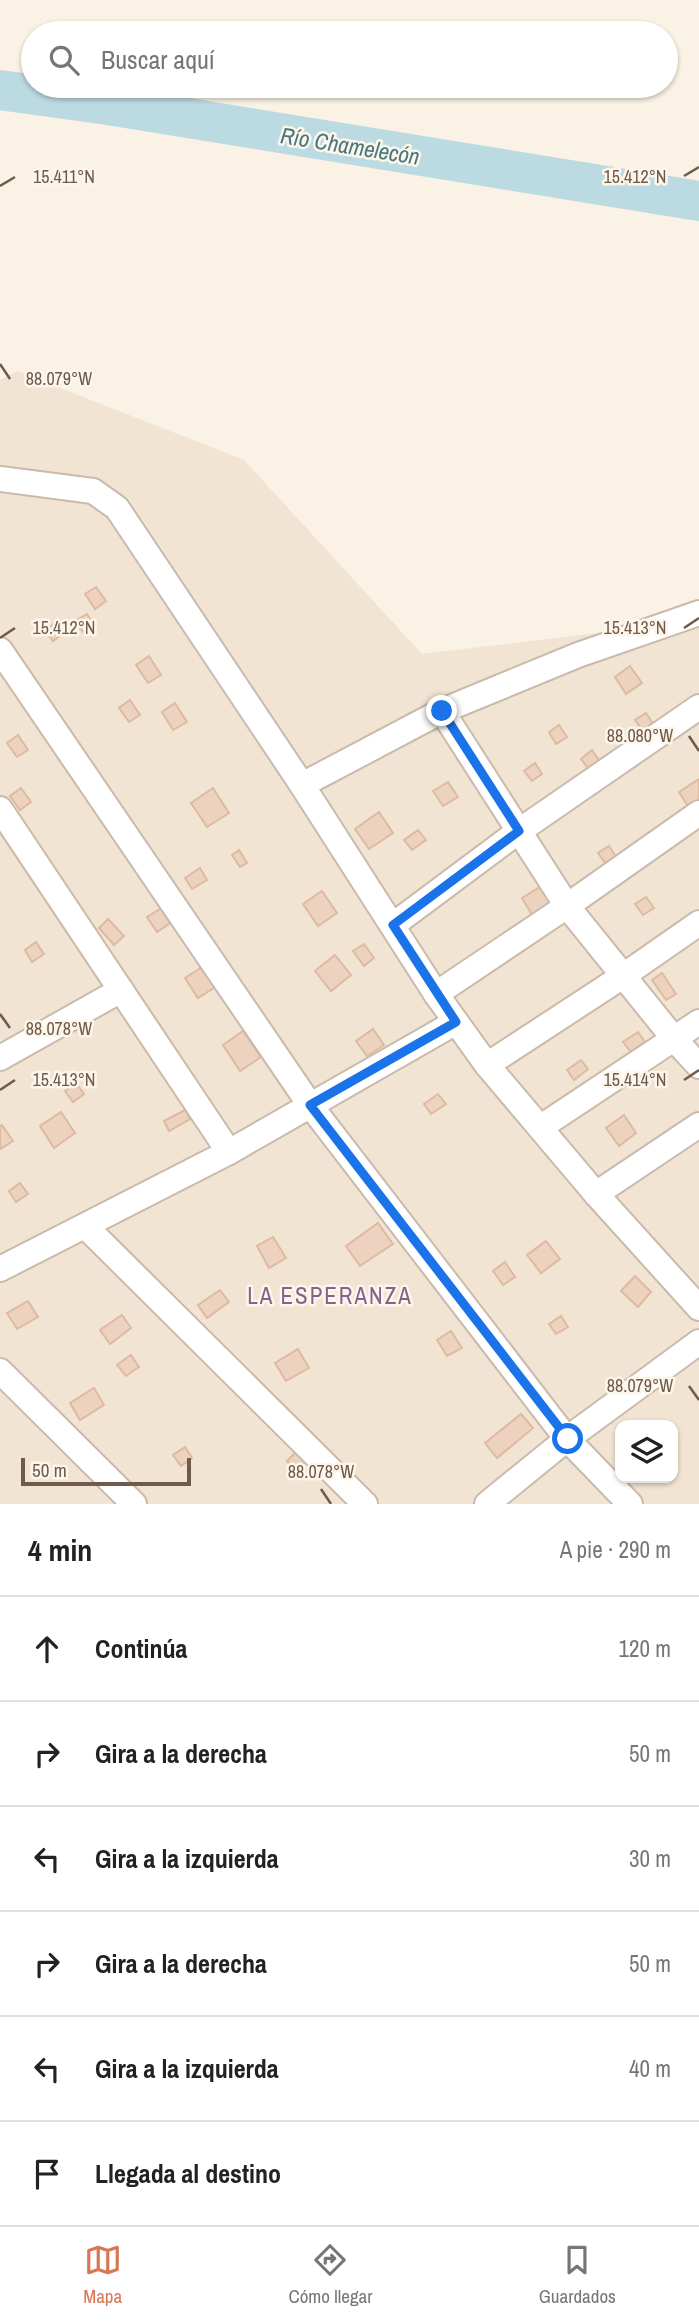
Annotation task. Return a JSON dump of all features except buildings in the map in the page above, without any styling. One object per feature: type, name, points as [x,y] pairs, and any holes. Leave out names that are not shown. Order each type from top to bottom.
[{"type":"street","points":[[0,479],[93,491],[117,508],[302,785],[436,994],[487,1065],[596,1194],[699,1308]]},
{"type":"street","points":[[302,785],[442,711],[578,655],[699,612]]},
{"type":"street","points":[[0,650],[310,1105],[568,1439],[630,1504]]},
{"type":"street","points":[[393,925],[519,831],[699,707]]},
{"type":"street","points":[[442,711],[567,906],[699,1066]]},
{"type":"street","points":[[0,810],[11,846],[121,990],[229,1152]]},
{"type":"street","points":[[436,994],[699,813]]},
{"type":"street","points":[[487,1065],[699,923]]},
{"type":"street","points":[[0,1058],[121,990]]},
{"type":"street","points":[[1,1268],[229,1152],[456,1022]]},
{"type":"street","points":[[541,1127],[699,1022]]},
{"type":"street","points":[[596,1194],[699,1125]]},
{"type":"street","points":[[85,1226],[365,1504]]},
{"type":"street","points":[[487,1504],[568,1439],[699,1342]]},
{"type":"street","points":[[0,1371],[134,1504]]},
{"type":"shaded area","points":[[17,371],[244,460],[422,654],[699,621],[699,1504],[0,1504],[0,380]]},
{"type":"waterway","name":"Río Chamelecón","points":[[0,90],[21,93]]},
{"type":"waterway","name":"Río Chamelecón","points":[[58,98],[699,201]]},
{"type":"district","name":"LA ESPERANZA","points":[[330,1296]]},
{"type":"route","points":[[442,711],[519,831],[393,925],[456,1022],[310,1105],[425,1258],[568,1439]]}]
